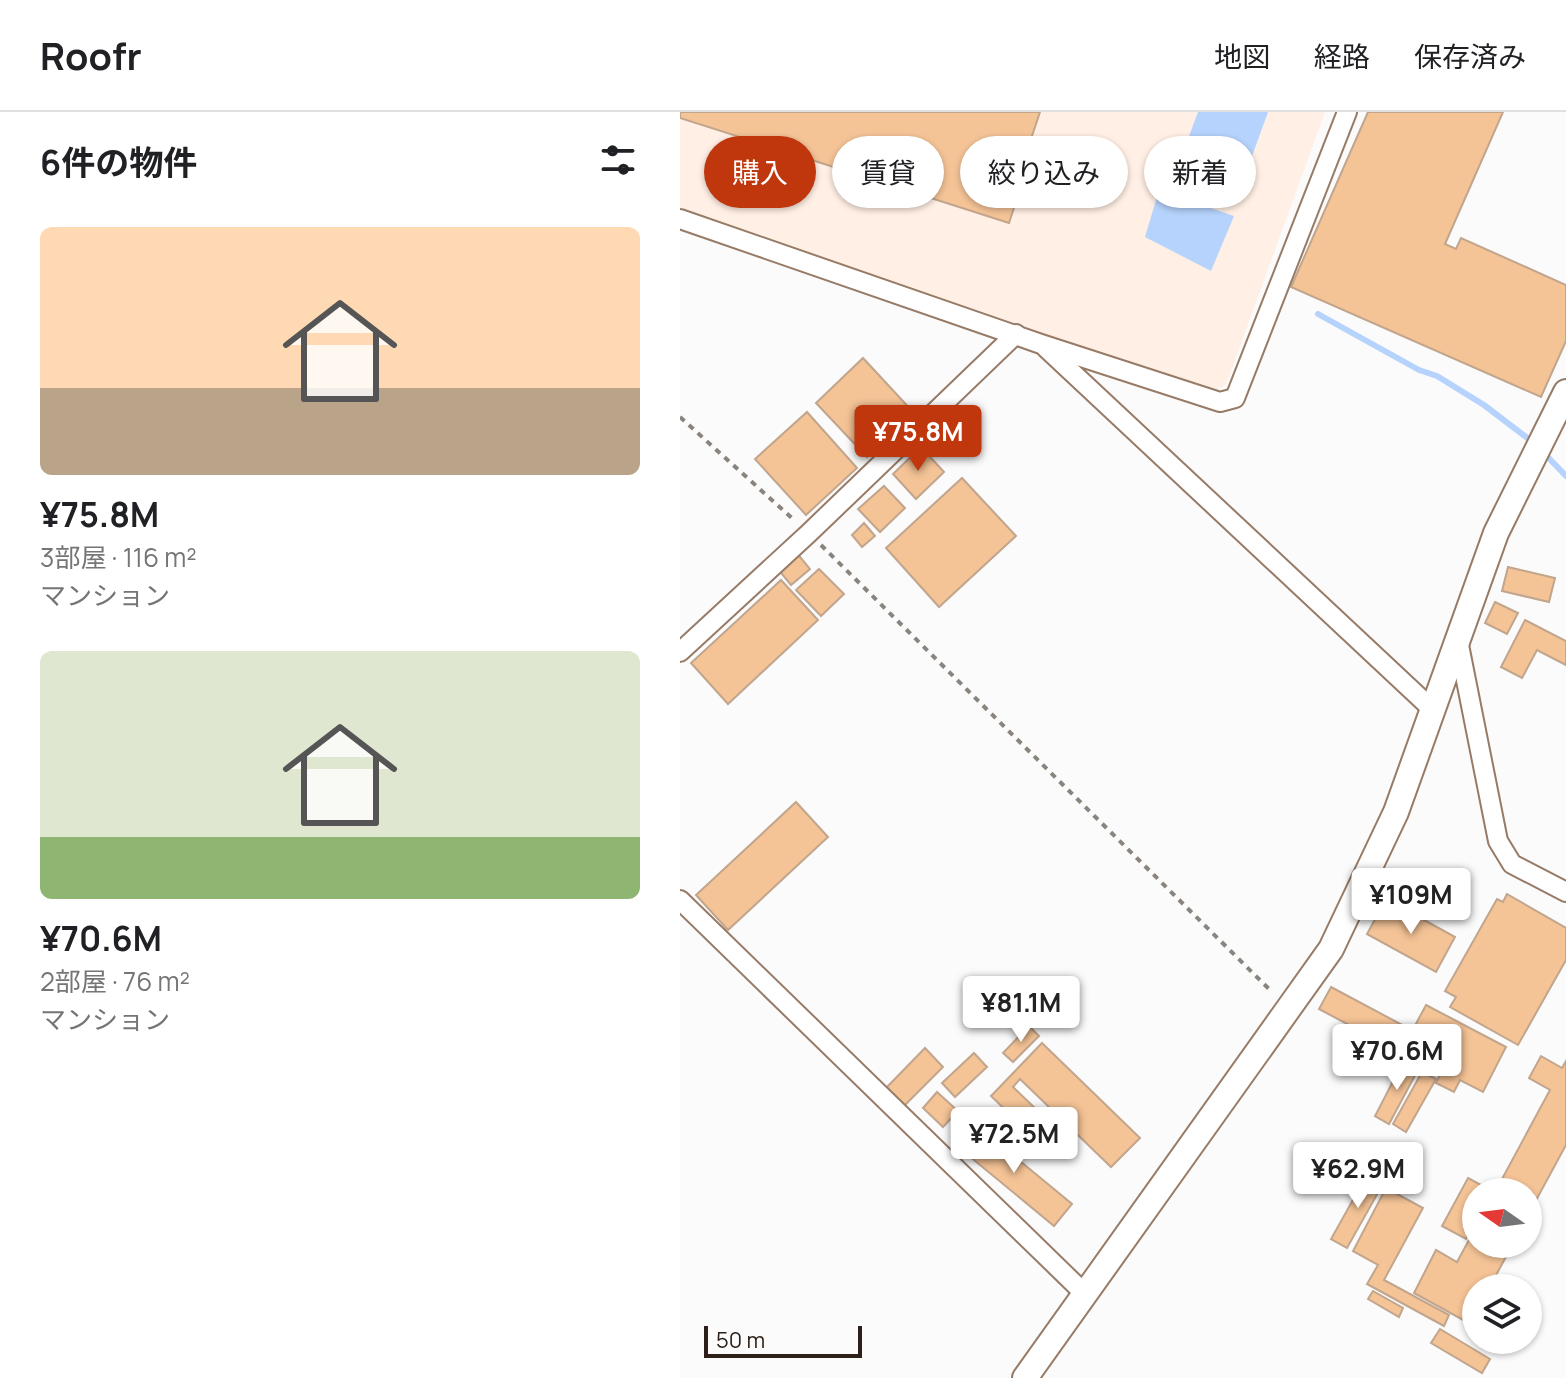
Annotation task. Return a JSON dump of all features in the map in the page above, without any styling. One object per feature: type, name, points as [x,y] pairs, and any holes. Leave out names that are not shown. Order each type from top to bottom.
[{"type":"street","points":[[680,219],[1041,344],[1220,402],[1235,398],[1347,112]]},
{"type":"street","points":[[680,652],[1016,334]]},
{"type":"street","points":[[1041,344],[1433,710]]},
{"type":"street","points":[[1025,1378],[1331,949],[1396,812],[1496,533],[1566,392]]},
{"type":"street","points":[[1457,636],[1498,841],[1512,864],[1566,892]]},
{"type":"street","points":[[680,900],[1086,1295]]},
{"type":"path","points":[[680,417],[809,533],[1290,1010]]},
{"type":"shaded area","points":[[680,112],[1325,112],[1226,385],[1210,393],[680,208]]},
{"type":"water","points":[[1198,112],[1268,112],[1256,145],[1256,136],[1189,136]]},
{"type":"water","points":[[1154,208],[1211,208],[1234,216],[1211,271],[1145,237]]},
{"type":"building","points":[[680,112],[1040,112],[1032,136],[960,136],[960,207],[944,202],[944,136],[832,136],[832,167],[816,161],[816,136],[736,136],[680,118]]},
{"type":"building","points":[[1368,112],[1503,112],[1445,244],[1456,249],[1461,238],[1566,285],[1566,341],[1541,397],[1291,287]]},
{"type":"building","points":[[962,208],[1014,208],[1009,223]]},
{"type":"building","points":[[863,358],[914,413],[867,457],[816,403]]},
{"type":"building","points":[[807,412],[857,468],[806,515],[755,459]]},
{"type":"building","points":[[921,447],[944,472],[916,499],[893,474]]},
{"type":"building","points":[[962,478],[1016,536],[939,607],[886,548]]},
{"type":"building","points":[[884,486],[905,508],[880,532],[858,509]]},
{"type":"building","points":[[864,523],[875,536],[862,547],[852,535]]},
{"type":"building","points":[[796,552],[810,569],[791,585],[777,568]]},
{"type":"building","points":[[1508,567],[1555,578],[1549,602],[1502,591]]},
{"type":"building","points":[[819,569],[844,594],[821,616],[796,590]]},
{"type":"building","points":[[781,580],[818,620],[728,704],[691,663]]},
{"type":"building","points":[[1495,602],[1518,613],[1507,634],[1485,623]]},
{"type":"building","points":[[1525,620],[1566,641],[1566,665],[1537,650],[1522,678],[1501,667]]},
{"type":"building","points":[[796,802],[828,837],[728,930],[696,895]]},
{"type":"building","points":[[1507,894],[1566,928],[1566,960],[1518,1045],[1450,1007],[1456,997],[1445,991],[1497,899],[1503,902]]},
{"type":"building","points":[[1386,899],[1455,937],[1436,972],[1367,934]]},
{"type":"building","points":[[1331,987],[1406,1027],[1394,1049],[1319,1009]]},
{"type":"building","points":[[1426,1005],[1506,1047],[1483,1092],[1460,1080],[1454,1092],[1436,1083],[1442,1071],[1402,1050]]},
{"type":"building","points":[[1029,1026],[1039,1036],[1013,1062],[1003,1053]]},
{"type":"building","points":[[1042,1043],[1140,1138],[1111,1167],[1020,1079],[1013,1087],[1038,1111],[1023,1127],[991,1096]]},
{"type":"building","points":[[925,1048],[943,1067],[903,1107],[885,1089]]},
{"type":"building","points":[[974,1053],[987,1067],[955,1097],[942,1083]]},
{"type":"building","points":[[1541,1056],[1562,1068],[1566,1061],[1566,1145],[1542,1189],[1542,1178],[1503,1178],[1550,1090],[1529,1078]]},
{"type":"building","points":[[1404,1060],[1419,1068],[1389,1124],[1375,1116]]},
{"type":"building","points":[[1422,1072],[1436,1079],[1406,1132],[1393,1124]]},
{"type":"building","points":[[937,1092],[958,1111],[943,1127],[923,1108]]},
{"type":"building","points":[[1044,1122],[1055,1133],[1042,1147],[1030,1137]]},
{"type":"building","points":[[975,1124],[1072,1204],[1054,1226],[957,1146]]},
{"type":"building","points":[[1368,1173],[1384,1182],[1347,1248],[1331,1239]]},
{"type":"building","points":[[1386,1188],[1423,1208],[1384,1280],[1449,1315],[1444,1326],[1367,1284],[1378,1265],[1353,1251]]},
{"type":"building","points":[[1462,1189],[1462,1237],[1442,1226]]},
{"type":"building","points":[[1436,1250],[1457,1262],[1462,1253],[1462,1258],[1505,1258],[1497,1274],[1462,1274],[1462,1319],[1414,1293]]},
{"type":"building","points":[[1373,1291],[1403,1308],[1399,1317],[1368,1299]]},
{"type":"building","points":[[1440,1329],[1462,1342],[1462,1354],[1482,1354],[1490,1359],[1482,1373],[1431,1343]]},
{"type":"waterway","points":[[1318,314],[1419,370],[1437,376],[1484,405],[1534,443]]},
{"type":"waterway","points":[[1542,451],[1566,476]]}]
